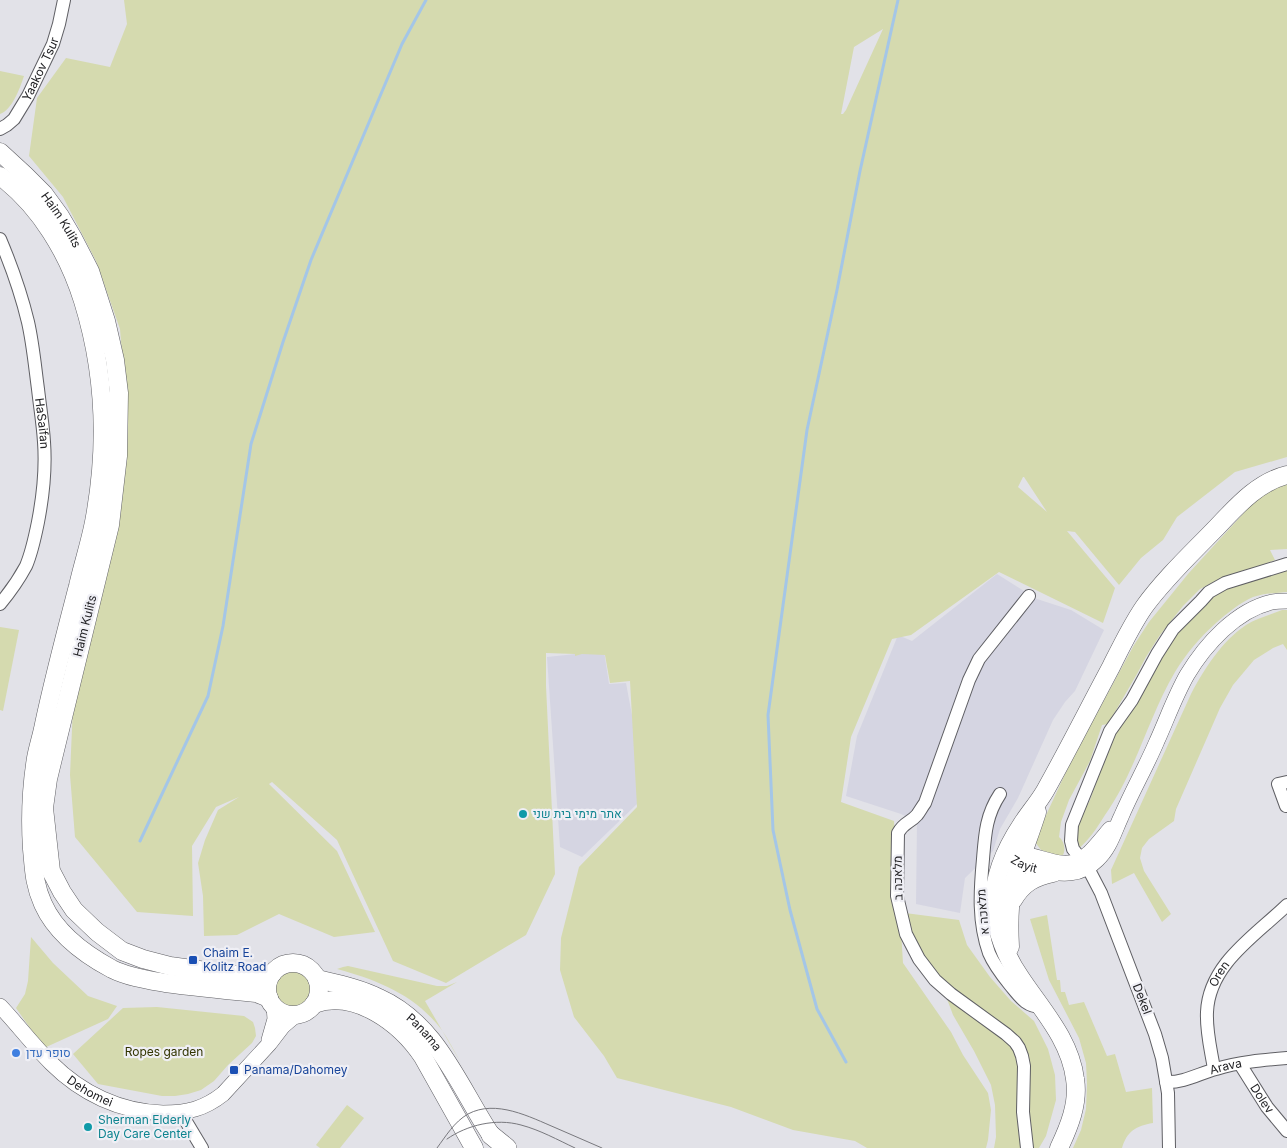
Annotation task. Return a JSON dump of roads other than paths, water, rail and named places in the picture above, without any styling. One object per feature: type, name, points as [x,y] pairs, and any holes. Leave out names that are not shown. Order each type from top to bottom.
[{"type":"main road","name":"Haim Kulits","points":[[0,152],[44,194],[65,223],[90,271],[106,321],[118,393],[118,456],[110,525],[48,779],[44,808],[51,871],[74,910],[97,932],[122,951],[143,959],[190,970],[257,978],[272,974]]},
{"type":"main road","name":"Haim Kulits","points":[[0,176],[13,186],[31,205],[46,225],[75,277],[90,325],[98,362],[102,394],[101,455],[94,522],[36,757],[30,826],[34,878],[44,905],[62,932],[86,953],[114,970],[143,979],[256,993],[272,1002]]},
{"type":"main road","points":[[1011,962],[1009,922],[1016,857],[1015,836],[1044,793],[1126,639],[1144,608],[1180,564],[1246,498],[1261,486],[1287,475]]},
{"type":"main road","points":[[1016,857],[997,878],[994,907],[1000,936],[1011,962],[1066,1048],[1072,1065],[1076,1080],[1075,1098],[1067,1132],[1059,1148]]},
{"type":"main road","points":[[1010,905],[1019,890],[1029,881],[1053,873]]},
{"type":"main road","points":[[294,964],[306,967],[313,972],[317,979],[319,990],[317,998],[307,1011],[296,1014],[284,1013],[272,1002],[268,984],[272,974],[283,966],[294,964]]},
{"type":"main road","name":"Panama","points":[[317,979],[347,986],[376,996],[394,1006],[426,1032],[442,1054],[476,1144]]},
{"type":"main road","name":"Panama","points":[[314,1004],[334,1001],[350,1003],[372,1010],[396,1026],[422,1057],[476,1144]]},
{"type":"main road","points":[[476,1144],[507,1148]]},
{"type":"street","name":"Yaakov Tsur","points":[[0,129],[7,126],[14,119],[28,96],[53,44],[64,0]]},
{"type":"street","name":"HaSaifan","points":[[0,238],[20,294],[32,343],[44,443],[44,482],[35,539],[26,566],[0,604]]},
{"type":"street","name":"Dekel","points":[[1169,1148],[1168,1093],[1162,1058],[1155,1034],[1101,893],[1073,849],[1072,825],[1110,731],[1132,700],[1156,654],[1173,629],[1205,596],[1217,587],[1287,564]]},
{"type":"street","name":"מלאכה ב","points":[[1026,1148],[1023,1112],[1024,1066],[1019,1048],[1015,1042],[935,980],[919,959],[906,934],[897,896],[898,833],[902,826],[918,814],[925,803],[975,665],[1029,596]]},
{"type":"street","points":[[1084,864],[1089,853],[1121,816],[1178,694],[1197,660],[1224,629],[1241,616],[1272,602],[1287,601]]},
{"type":"street","points":[[1286,806],[1278,784],[1287,782]]},
{"type":"street","name":"מלאכה א","points":[[1000,794],[992,804],[986,825],[980,897],[981,920],[990,956],[1004,978],[1026,1003],[1033,1008],[1042,1008]]},
{"type":"street","name":"Zayit","points":[[1016,857],[1062,864],[1084,864]]},
{"type":"street","name":"Zayit","points":[[1016,857],[1053,873],[1077,873],[1084,864]]},
{"type":"street","name":"Oren","points":[[1214,1069],[1208,1034],[1207,1011],[1211,988],[1222,967],[1231,957],[1287,906]]},
{"type":"street","points":[[267,1046],[274,1022],[272,1002]]},
{"type":"street","name":"Dehomei","points":[[0,1006],[51,1063],[95,1095],[110,1103],[131,1110],[181,1113]]},
{"type":"street","points":[[202,1148],[181,1113],[200,1108],[223,1094],[296,1014]]},
{"type":"street","name":"Arava","points":[[1166,1082],[1189,1078],[1214,1069],[1287,1058]]},
{"type":"street","name":"Dolev","points":[[1240,1064],[1267,1107],[1287,1131]]},
{"type":"waterway","points":[[140,841],[208,696],[223,626],[251,444],[283,342],[311,260],[402,44],[426,0]]},
{"type":"waterway","points":[[846,1062],[817,1009],[790,910],[773,830],[768,715],[807,430],[860,171],[898,0]]},
{"type":"tram line","points":[[437,1148],[463,1117],[479,1110],[490,1108],[513,1111],[602,1148]]},
{"type":"tram line","points":[[447,1139],[463,1130],[482,1124],[502,1122],[528,1127],[575,1148]]},
{"type":"place","name":"אתר מימי בית שני","points":[[523,814]]},
{"type":"place","name":"Chaim E. Kolitz Road","points":[[193,960]]},
{"type":"place","name":"סופר עדן","points":[[16,1053]]},
{"type":"place","name":"Panama/Dahomey","points":[[234,1070]]},
{"type":"place","name":"Sherman Elderly Day Care Center","points":[[88,1127]]},
{"type":"park label","name":"Ropes garden","points":[[164,1052]]}]
